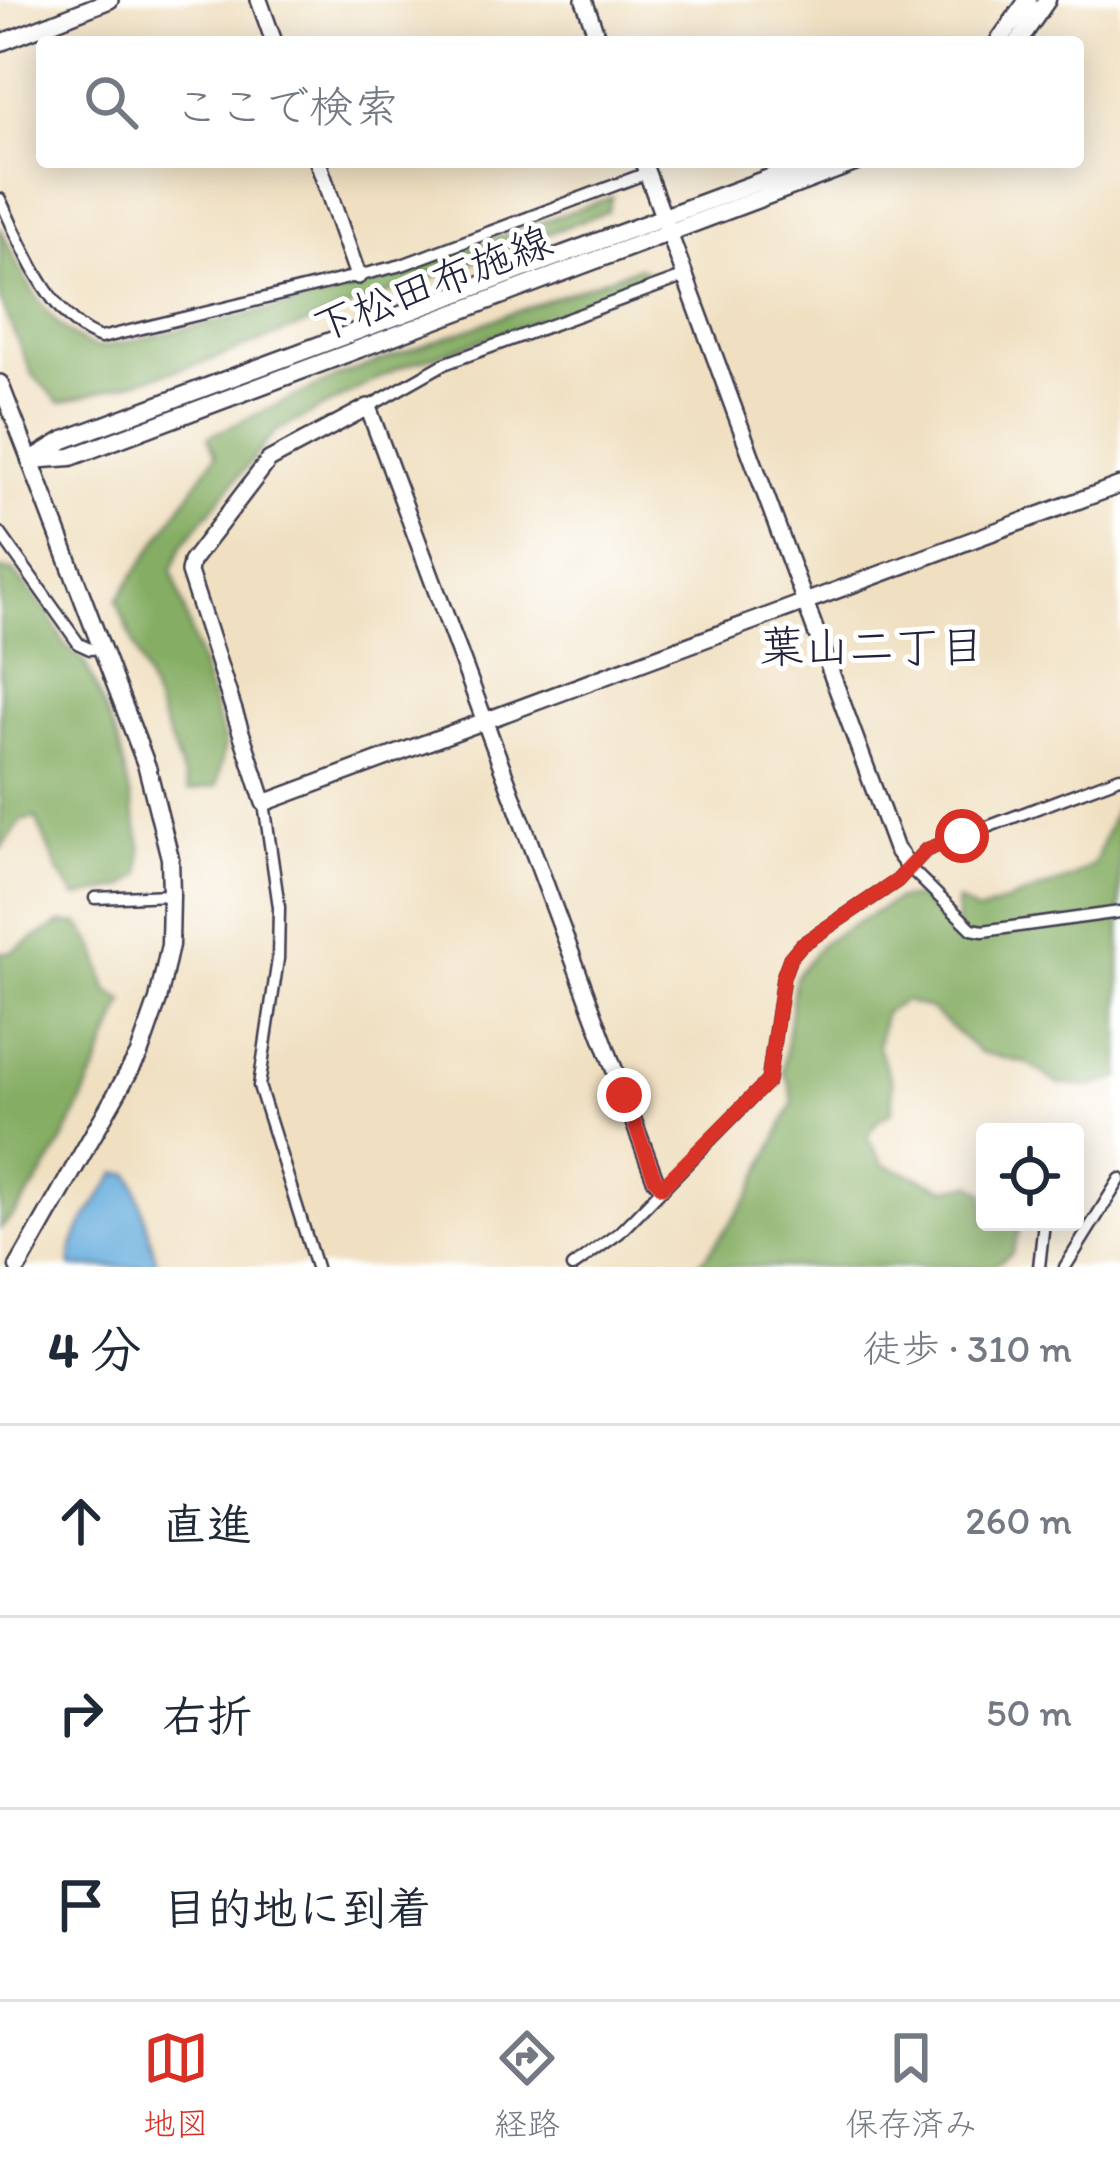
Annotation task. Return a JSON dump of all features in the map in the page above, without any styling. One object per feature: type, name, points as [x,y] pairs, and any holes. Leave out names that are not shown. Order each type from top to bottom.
[{"type":"main road","points":[[1002,36],[1028,0]]},
{"type":"main road","points":[[1022,36],[1047,0]]},
{"type":"main road","name":"下松田布施線","points":[[665,225],[798,168]]},
{"type":"main road","name":"下松田布施線","points":[[30,460],[64,440],[838,168]]},
{"type":"main road","points":[[18,1267],[139,1054],[170,945],[171,896],[167,844],[147,767],[30,460]]},
{"type":"street","points":[[0,43],[110,0]]},
{"type":"street","points":[[259,0],[272,36]]},
{"type":"street","points":[[584,0],[597,36]]},
{"type":"street","points":[[320,168],[358,276]]},
{"type":"street","points":[[0,199],[33,269],[80,332],[101,338],[402,265],[645,168],[896,849],[972,929],[983,932],[1120,912]]},
{"type":"street","points":[[316,1267],[259,1086],[278,959],[279,908],[264,803],[189,572],[191,562],[269,460],[444,364],[683,277]]},
{"type":"street","points":[[0,383],[30,460]]},
{"type":"street","points":[[368,407],[655,1179],[662,1187]]},
{"type":"street","points":[[264,803],[1120,485]]},
{"type":"street","points":[[0,533],[79,644],[90,650],[100,648]]},
{"type":"street","points":[[572,1267],[619,1233],[768,1081],[783,977],[801,945],[910,868],[926,850],[1120,777]]},
{"type":"street","points":[[95,898],[171,896]]},
{"type":"street","points":[[1065,1267],[1120,1179]]},
{"type":"street","points":[[1039,1267],[1043,1231]]},
{"type":"green space","points":[[612,197],[608,211],[208,361],[60,403],[32,374],[0,301],[0,227],[51,316],[81,341],[99,348],[327,297]]},
{"type":"green space","points":[[639,267],[660,279],[399,368],[275,432],[183,544],[172,570],[225,743],[217,786],[189,791],[117,600],[216,455],[208,437],[342,375]]},
{"type":"green space","points":[[0,570],[13,571],[49,614],[66,647],[85,662],[119,745],[141,846],[141,874],[124,887],[76,897],[58,871],[36,818],[23,820],[0,849]]},
{"type":"green space","points":[[1120,795],[1120,1078],[1090,1087],[1058,1084],[1029,1064],[979,1052],[929,1008],[904,1001],[884,1013],[878,1047],[892,1082],[892,1111],[878,1120],[867,1137],[883,1164],[947,1189],[976,1187],[976,1231],[1019,1231],[1012,1253],[992,1267],[692,1267],[705,1258],[749,1197],[793,1103],[783,1071],[795,977],[822,943],[898,899],[922,897],[940,920],[956,928],[957,901],[978,912],[1072,878],[1095,863]]},
{"type":"green space","points":[[61,923],[79,924],[96,948],[107,990],[124,1001],[56,1152],[0,1229],[0,952],[9,953]]},
{"type":"water","points":[[117,1173],[130,1174],[135,1184],[158,1267],[71,1267],[80,1230]]},
{"type":"district","name":"葉山二丁目","points":[[872,646]]},
{"type":"route","points":[[624,1095],[662,1187],[768,1081],[783,977],[801,945],[897,881],[926,850],[962,836]]}]
